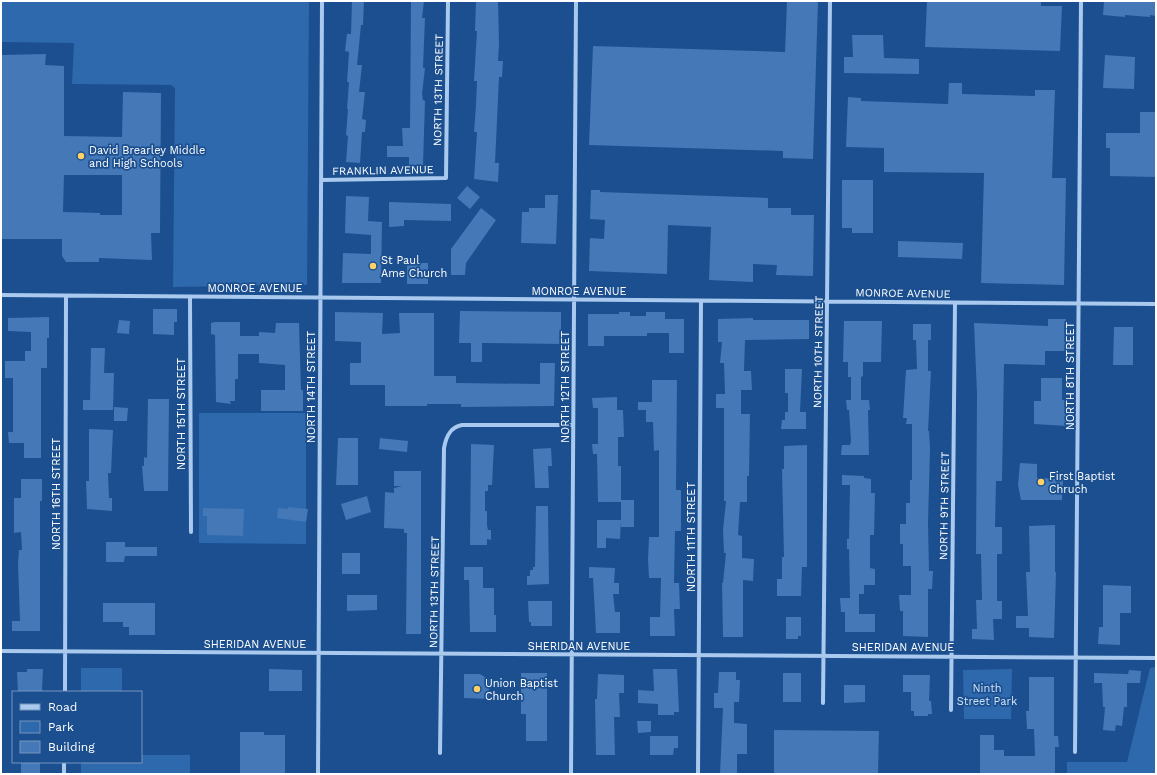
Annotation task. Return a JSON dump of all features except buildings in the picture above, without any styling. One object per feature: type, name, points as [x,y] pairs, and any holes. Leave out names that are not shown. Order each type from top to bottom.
[{"type":"street","name":"NORTH 14TH STREET","points":[[318,774],[322,1]]},
{"type":"street","name":"NORTH 13TH STREET","points":[[446,178],[448,1]]},
{"type":"street","name":"NORTH 12TH STREET","points":[[571,774],[576,1]]},
{"type":"street","name":"NORTH 10TH STREET","points":[[823,703],[830,1]]},
{"type":"street","name":"NORTH 8TH STREET","points":[[1075,752],[1082,1]]},
{"type":"street","name":"FRANKLIN AVENUE","points":[[321,180],[446,178]]},
{"type":"street","name":"MONROE AVENUE","points":[[1,295],[1156,304]]},
{"type":"street","name":"NORTH 16TH STREET","points":[[65,691],[66,296]]},
{"type":"street","name":"NORTH 15TH STREET","points":[[190,297],[191,532]]},
{"type":"street","name":"NORTH 11TH STREET","points":[[698,774],[702,301]]},
{"type":"street","name":"NORTH 9TH STREET","points":[[951,710],[955,303]]},
{"type":"street","name":"NORTH 13TH STREET","points":[[440,753],[444,448],[449,432],[457,426],[462,425],[573,425]]},
{"type":"street","name":"SHERIDAN AVENUE","points":[[1,651],[1156,658]]},
{"type":"street","points":[[64,763],[64,774]]},
{"type":"green space","points":[[1,1],[309,1],[307,285],[173,287],[175,88],[171,85],[72,84],[74,43],[1,42]]},
{"type":"green space","points":[[199,413],[306,413],[306,544],[199,543]]},
{"type":"green space","points":[[1156,667],[1156,774],[1067,774],[1067,762],[1127,762],[1150,668]]},
{"type":"green space","points":[[81,668],[122,668],[122,691],[81,691]]},
{"type":"green space","name":"Ninth Street Park","points":[[1012,669],[1011,719],[964,719],[963,670]]},
{"type":"green space","points":[[142,755],[190,755],[190,774],[81,774],[81,763],[142,763]]},
{"type":"place","name":"David Brearley Middle and High Schools","points":[[81,156]]},
{"type":"place","name":"St Paul Ame Church","points":[[373,266]]},
{"type":"place","name":"First Baptist Chruch","points":[[1041,482]]},
{"type":"place","name":"Union Baptist Church","points":[[477,689]]}]
